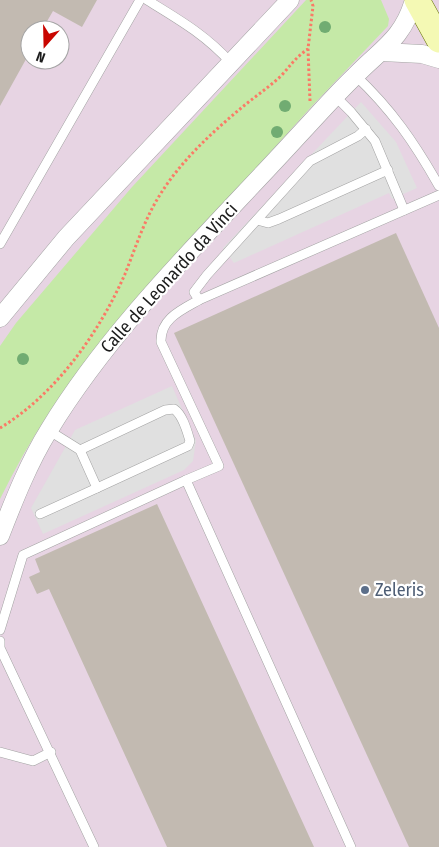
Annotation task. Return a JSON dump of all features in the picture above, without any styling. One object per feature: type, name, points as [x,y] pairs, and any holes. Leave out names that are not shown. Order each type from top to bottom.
[{"type":"main road","points":[[416,0],[439,40]]},
{"type":"street","points":[[0,318],[66,238],[290,0]]},
{"type":"street","name":"Calle de Leonardo da Vinci","points":[[0,536],[48,430],[103,352],[164,281],[355,75],[382,52],[409,19],[416,0]]},
{"type":"street","points":[[382,52],[422,54],[439,59]]},
{"type":"lane","points":[[0,244],[140,0]]},
{"type":"lane","points":[[147,0],[189,25],[208,39],[231,63]]},
{"type":"lane","points":[[355,75],[371,90],[411,137],[439,186]]},
{"type":"lane","points":[[336,97],[375,141],[404,210]]},
{"type":"lane","points":[[199,300],[194,292],[199,284],[310,161],[358,136],[366,129]]},
{"type":"lane","points":[[257,220],[268,223],[279,219],[388,170]]},
{"type":"lane","points":[[0,630],[23,555],[219,466],[161,342],[161,332],[165,324],[176,313],[199,300],[439,195]]},
{"type":"lane","points":[[40,514],[188,446],[190,441],[178,412],[174,409],[165,410],[80,450]]},
{"type":"lane","points":[[48,430],[80,450],[97,488]]},
{"type":"lane","points":[[186,480],[351,847]]},
{"type":"lane","points":[[0,641],[0,648],[51,752],[94,847]]},
{"type":"lane","points":[[0,752],[33,762],[51,752]]},
{"type":"path","points":[[311,0],[313,6],[308,49],[309,99],[312,106]]},
{"type":"path","points":[[0,428],[40,399],[74,359],[100,321],[124,277],[157,198],[178,168],[205,139],[281,76],[297,56],[308,49]]},
{"type":"shaded area","points":[[0,0],[439,0],[439,847],[0,847]]},
{"type":"shaded area","points":[[361,102],[396,142],[417,188],[392,199],[389,193],[234,263],[223,248]]},
{"type":"shaded area","points":[[172,386],[196,441],[193,461],[184,470],[43,534],[31,508],[75,430]]},
{"type":"green space","points":[[306,0],[381,0],[389,19],[388,26],[312,106],[109,331],[78,371],[50,412],[24,454],[0,499],[0,346],[16,323],[132,187]]},
{"type":"building","points":[[0,0],[97,0],[82,27],[53,11],[48,20],[20,20],[20,70],[0,106]]},
{"type":"building","name":"Zeleris","points":[[396,233],[439,328],[439,847],[409,847],[174,333]]},
{"type":"building","points":[[157,504],[314,847],[167,847],[49,589],[37,594],[29,577],[40,572],[35,559]]},
{"type":"place","name":"Zeleris","points":[[365,590]]}]
